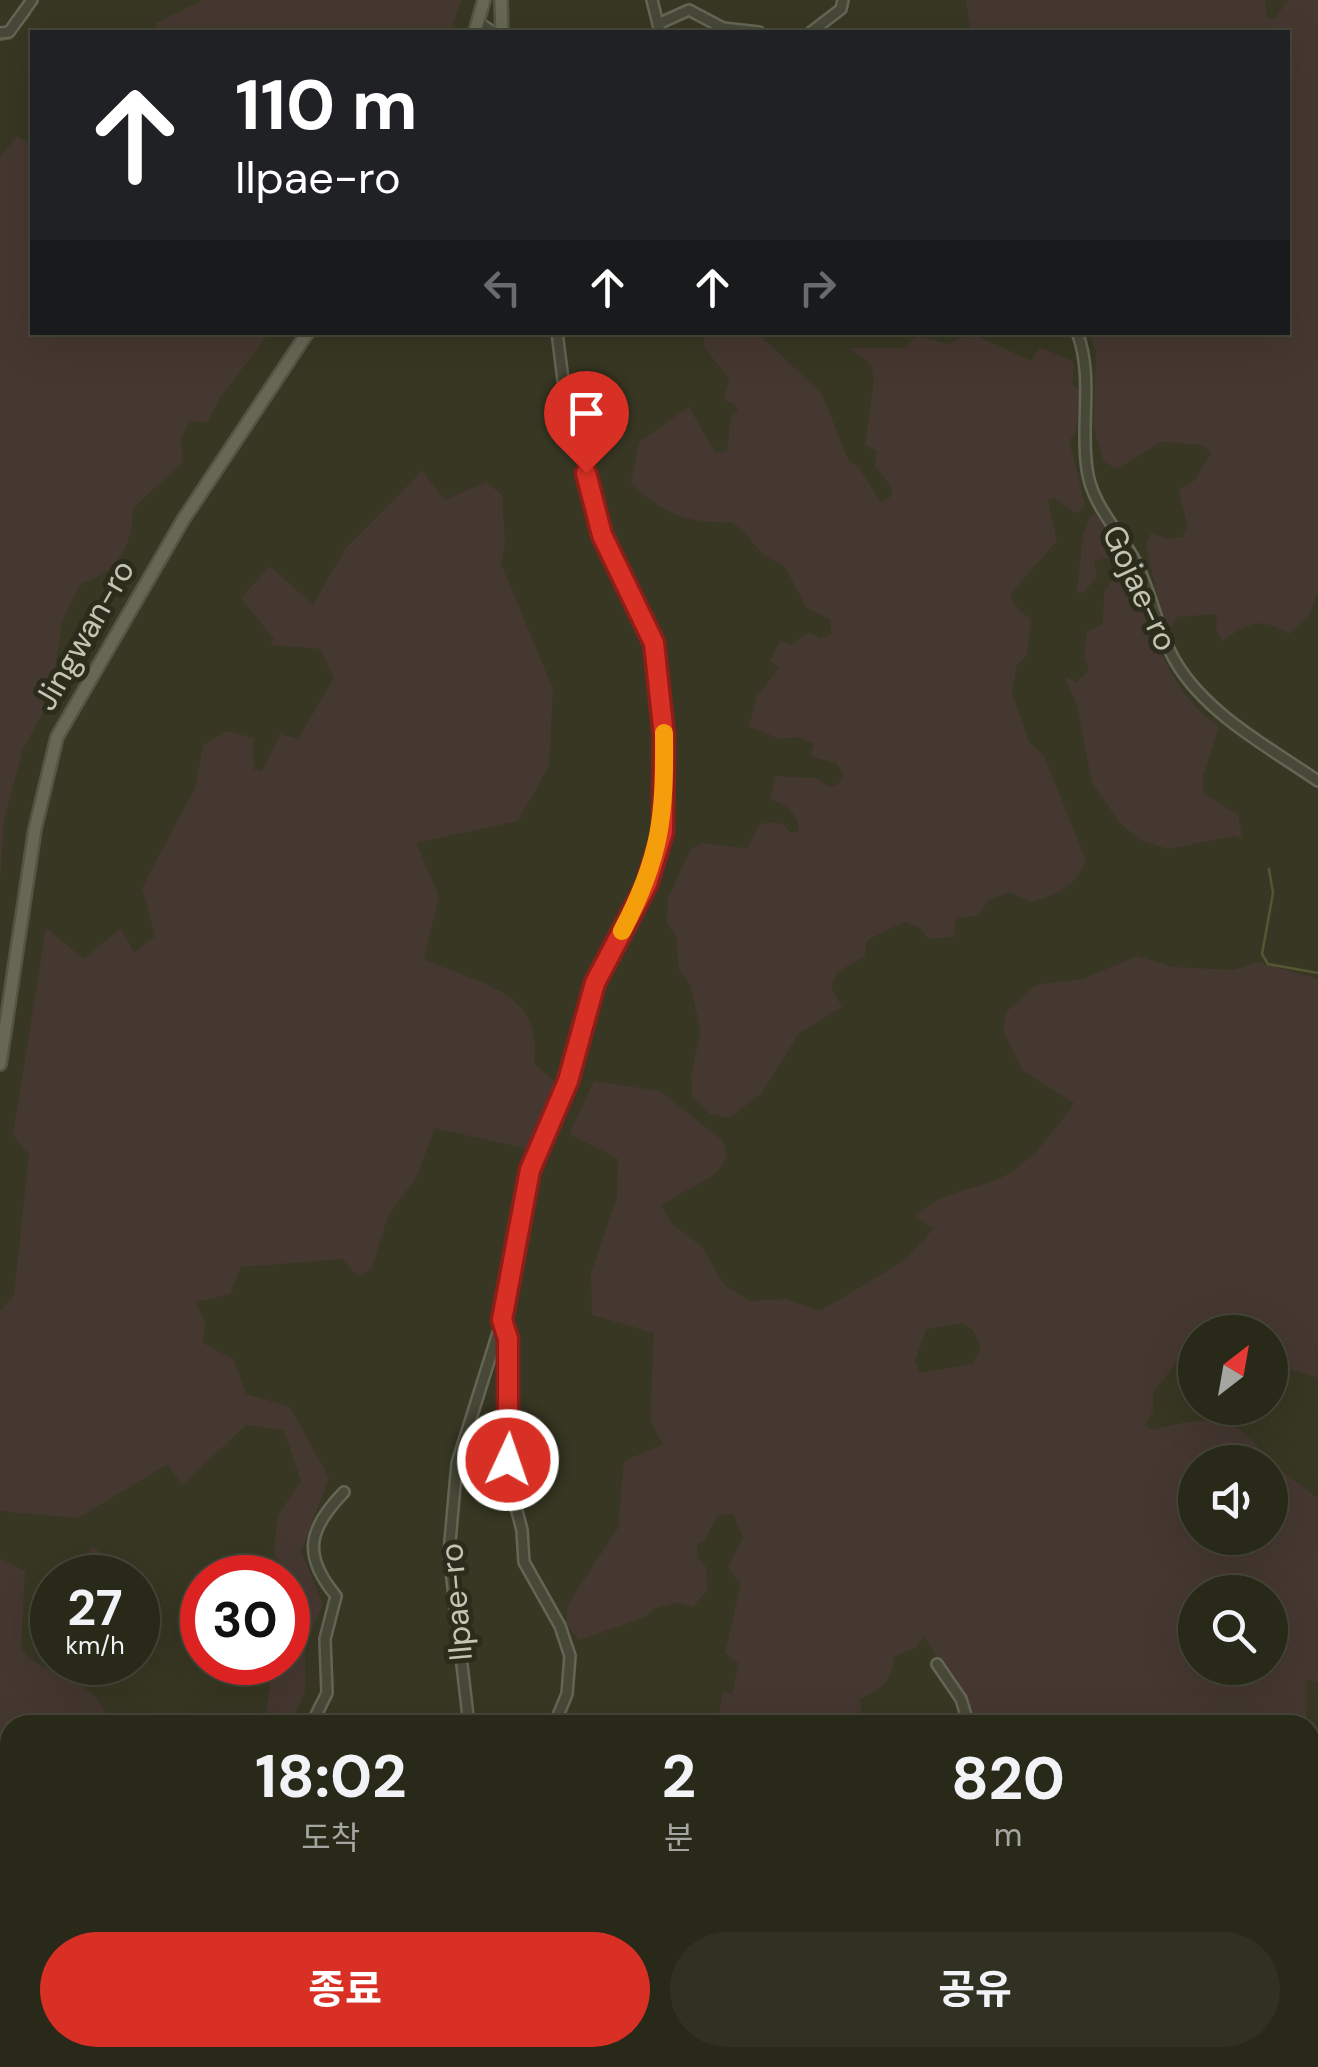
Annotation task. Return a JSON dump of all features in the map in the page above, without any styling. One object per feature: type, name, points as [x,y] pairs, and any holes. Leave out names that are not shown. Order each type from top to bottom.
[{"type":"main road","points":[[476,28],[484,0]]},
{"type":"main road","points":[[501,0],[502,30]]},
{"type":"main road","name":"Jingwan-ro","points":[[0,1064],[5,975],[57,737],[183,520],[306,335]]},
{"type":"street","points":[[0,33],[9,32],[32,0]]},
{"type":"street","points":[[652,0],[659,28],[689,10],[723,28],[740,30]]},
{"type":"street","points":[[814,30],[837,14],[844,0]]},
{"type":"street","name":"Ilpae-ro","points":[[468,1715],[449,1518],[457,1463],[502,1320],[530,1170],[568,1081],[595,983],[647,884],[663,832],[664,736],[654,643],[602,535],[567,396],[557,335]]},
{"type":"street","name":"Gojae-ro","points":[[1078,335],[1087,372],[1087,473],[1096,500],[1135,560],[1156,623],[1177,665],[1197,690],[1249,734],[1318,780]]},
{"type":"street","points":[[502,1320],[508,1339],[509,1481],[522,1530],[524,1562],[560,1626],[570,1656],[566,1694],[558,1715]]},
{"type":"street","points":[[317,1715],[327,1693],[325,1639],[336,1596],[314,1568],[312,1545],[326,1511],[344,1492]]},
{"type":"street","points":[[937,1664],[961,1699],[965,1715]]},
{"type":"shaded area","points":[[202,0],[461,0],[452,30],[155,30],[156,23]]},
{"type":"shaded area","points":[[966,0],[1265,0],[1267,18],[1274,19],[1288,0],[1318,0],[1318,591],[1309,615],[1289,634],[1270,625],[1255,624],[1222,641],[1216,629],[1217,614],[1176,617],[1172,627],[1164,623],[1146,546],[1151,533],[1168,539],[1183,537],[1187,525],[1179,490],[1195,480],[1211,453],[1202,445],[1161,442],[1117,469],[1104,462],[1093,426],[1096,351],[1089,335],[1290,335],[1290,30],[970,30]]},
{"type":"shaded area","points":[[17,136],[30,145],[30,335],[268,335],[219,399],[208,422],[190,421],[181,437],[183,462],[133,508],[130,534],[121,556],[105,572],[81,583],[62,622],[50,700],[23,749],[4,820],[0,884],[0,157]]},
{"type":"shaded area","points":[[705,335],[760,335],[822,394],[849,462],[858,466],[881,503],[891,496],[892,488],[875,466],[877,451],[865,445],[874,381],[871,365],[849,348],[904,348],[917,336],[949,344],[974,335],[1032,361],[1039,347],[1074,362],[1072,385],[1080,391],[1076,432],[1069,441],[1085,505],[1077,514],[1054,498],[1048,500],[1057,541],[1011,593],[1013,604],[1031,620],[1027,655],[1017,665],[1012,692],[1029,742],[1044,756],[1086,861],[1082,870],[1064,889],[1040,900],[1031,902],[1009,892],[989,900],[978,915],[956,919],[954,937],[928,939],[919,927],[904,922],[867,940],[865,956],[837,972],[831,988],[842,1007],[799,1033],[762,1093],[729,1118],[710,1114],[692,1097],[691,1074],[701,1032],[690,984],[679,970],[676,936],[667,922],[668,898],[691,849],[702,843],[747,848],[759,825],[768,822],[781,824],[791,833],[799,831],[791,811],[770,800],[775,776],[816,778],[829,787],[838,784],[844,774],[836,763],[810,756],[814,744],[798,737],[780,739],[749,727],[757,696],[779,668],[770,661],[780,641],[791,645],[810,632],[820,639],[831,635],[831,620],[806,607],[784,565],[767,556],[732,522],[677,515],[631,483],[639,442],[689,407],[715,452],[727,451],[731,416],[738,411],[734,403],[724,400],[729,379],[703,346]]},
{"type":"shaded area","points":[[422,471],[445,500],[486,482],[502,495],[505,544],[501,564],[553,689],[549,766],[518,821],[416,843],[439,896],[424,959],[485,984],[518,1004],[534,1039],[534,1064],[558,1084],[547,1116],[528,1149],[435,1128],[416,1178],[388,1216],[372,1268],[358,1276],[342,1259],[241,1267],[230,1294],[196,1302],[205,1323],[203,1343],[234,1360],[246,1394],[290,1407],[329,1478],[303,1555],[274,1552],[278,1515],[301,1481],[284,1430],[246,1425],[182,1485],[168,1464],[78,1518],[0,1511],[0,1311],[14,1295],[29,1155],[13,1135],[46,928],[84,959],[121,928],[134,953],[155,936],[142,888],[195,788],[203,745],[228,731],[253,738],[254,770],[262,771],[280,734],[298,739],[334,678],[320,649],[270,645],[274,639],[241,598],[270,566],[313,605],[345,549]]},
{"type":"shaded area","points":[[1096,514],[1126,561],[1170,671],[1198,709],[1219,727],[1203,776],[1203,793],[1238,815],[1243,839],[1234,836],[1168,849],[1140,840],[1120,823],[1092,783],[1077,705],[1064,676],[1076,682],[1089,670],[1084,657],[1087,632],[1103,624],[1104,592],[1118,571],[1114,556],[1094,561],[1097,577],[1083,593],[1077,592],[1083,535],[1091,515]]},
{"type":"shaded area","points":[[1137,956],[1174,967],[1234,970],[1258,962],[1318,979],[1318,1378],[1288,1369],[1288,1315],[1178,1315],[1178,1361],[1153,1393],[1153,1411],[1145,1425],[1153,1430],[1178,1424],[1228,1425],[1257,1445],[1178,1445],[1178,1555],[1288,1555],[1288,1476],[1318,1498],[1318,1682],[1307,1680],[1306,1715],[972,1715],[924,1636],[916,1648],[894,1656],[884,1684],[860,1699],[862,1715],[718,1715],[723,1692],[732,1694],[739,1664],[725,1653],[741,1584],[728,1567],[743,1538],[733,1514],[717,1516],[705,1540],[697,1544],[697,1557],[706,1567],[707,1590],[693,1607],[676,1603],[653,1609],[644,1618],[579,1640],[566,1624],[568,1604],[618,1528],[624,1461],[663,1444],[650,1420],[654,1333],[592,1315],[591,1273],[617,1197],[618,1159],[569,1134],[594,1081],[660,1091],[723,1141],[727,1156],[717,1173],[661,1205],[671,1223],[702,1247],[724,1285],[751,1301],[786,1299],[820,1311],[904,1261],[933,1229],[916,1216],[946,1196],[1002,1177],[1024,1162],[1074,1103],[1022,1070],[1003,1030],[1006,1012],[1036,985],[1083,979]],"holes":[[[962,1323],[974,1331],[981,1348],[973,1364],[920,1373],[915,1361],[926,1329]]]},
{"type":"shaded area","points":[[92,1547],[105,1555],[87,1555]]},
{"type":"shaded area","points":[[0,1558],[25,1571],[21,1650],[30,1658],[30,1685],[81,1685],[92,1693],[107,1715],[0,1715]]},
{"type":"shaded area","points":[[310,1573],[323,1604],[310,1634]]},
{"type":"shaded area","points":[[270,1685],[305,1685],[295,1715],[265,1715]]},
{"type":"waterway","points":[[0,40],[11,38],[30,14]]},
{"type":"waterway","points":[[1269,869],[1273,893],[1262,954],[1268,964],[1318,973]]},
{"type":"slow traffic","points":[[622,931],[647,884],[663,832],[664,733]]},
{"type":"route","points":[[508,1460],[508,1339],[502,1320],[519,1247],[530,1170],[568,1081],[595,983],[647,884],[663,832],[664,736],[654,643],[602,535],[586,473]]}]
